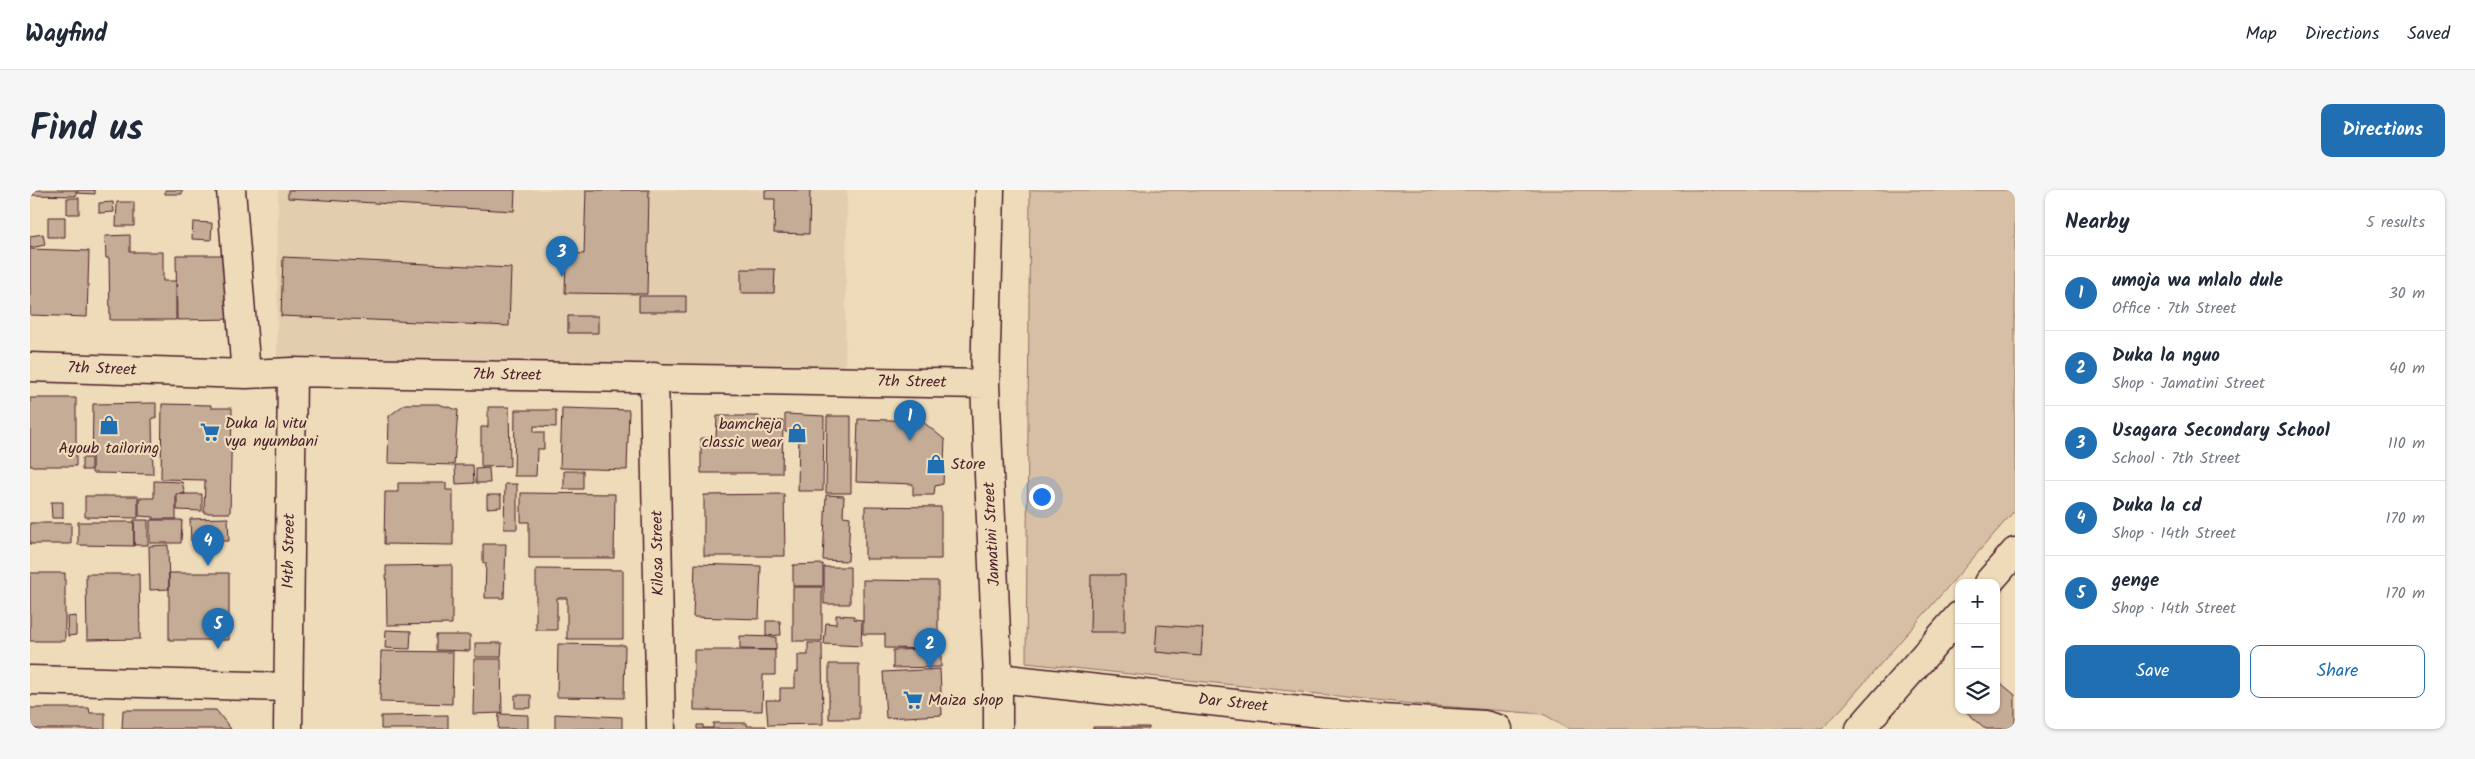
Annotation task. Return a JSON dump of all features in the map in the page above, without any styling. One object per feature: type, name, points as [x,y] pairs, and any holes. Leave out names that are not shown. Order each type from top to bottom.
[{"type":"street","points":[[231,190],[246,374]]},
{"type":"street","name":"Jamatini Street","points":[[990,190],[984,384],[998,678],[998,729]]},
{"type":"street","name":"7th Street","points":[[30,367],[246,374],[292,372],[984,384]]},
{"type":"street","name":"14th Street","points":[[288,729],[292,372]]},
{"type":"street","name":"Kilosa Street","points":[[654,377],[661,729]]},
{"type":"street","points":[[1991,579],[2015,552]]},
{"type":"street","points":[[1860,729],[1955,621]]},
{"type":"street","name":"Dar Street","points":[[998,678],[1365,723],[1484,725],[1498,729]]},
{"type":"street","points":[[30,680],[287,687]]},
{"type":"shaded area","points":[[278,190],[847,190],[845,368],[277,365]]},
{"type":"shaded area","points":[[1030,190],[2015,190],[2015,510],[1822,729],[1570,729],[1543,714],[1413,704],[1026,663]]},
{"type":"building","points":[[30,190],[76,190],[76,196],[30,195]]},
{"type":"building","points":[[78,190],[95,190],[95,194],[77,193]]},
{"type":"building","points":[[165,190],[182,190],[182,194],[165,194]]},
{"type":"building","points":[[288,190],[515,190],[514,211],[288,198]]},
{"type":"building","points":[[586,190],[649,190],[647,294],[565,293],[566,253],[584,254]]},
{"type":"building","points":[[765,190],[810,190],[809,234],[774,233],[775,199],[765,199]]},
{"type":"building","points":[[67,198],[79,198],[79,214],[67,214]]},
{"type":"building","points":[[113,202],[114,212],[99,213],[99,203]]},
{"type":"building","points":[[117,202],[134,202],[134,226],[116,226]]},
{"type":"building","points":[[48,217],[65,217],[65,237],[48,237]]},
{"type":"building","points":[[193,222],[212,223],[211,240],[192,239]]},
{"type":"building","points":[[43,234],[45,245],[30,248],[30,236]]},
{"type":"building","points":[[130,235],[130,252],[163,252],[163,281],[176,281],[176,320],[110,320],[109,258],[106,258],[105,236]]},
{"type":"building","points":[[30,249],[89,251],[87,317],[30,315]]},
{"type":"building","points":[[176,255],[234,255],[235,319],[177,320]]},
{"type":"building","points":[[283,257],[511,268],[509,326],[281,316]]},
{"type":"building","points":[[741,269],[775,269],[774,293],[741,293]]},
{"type":"building","points":[[639,296],[686,296],[686,312],[639,312]]},
{"type":"building","points":[[568,316],[598,316],[598,333],[568,333]]},
{"type":"building","points":[[30,398],[76,398],[76,466],[30,466]]},
{"type":"building","points":[[156,403],[156,418],[152,418],[153,474],[92,473],[93,404]]},
{"type":"building","points":[[162,404],[211,405],[211,408],[232,408],[230,513],[204,513],[205,480],[161,479]]},
{"type":"building","points":[[405,404],[438,404],[458,410],[454,465],[388,463],[389,416]]},
{"type":"building","points":[[488,407],[509,407],[510,466],[481,467],[481,427],[488,427]]},
{"type":"building","points":[[562,408],[629,410],[627,470],[560,468]]},
{"type":"building","points":[[515,410],[556,410],[556,427],[534,426],[534,432],[544,432],[544,449],[537,449],[536,476],[514,476]]},
{"type":"building","points":[[785,414],[824,416],[823,491],[798,491],[799,432],[785,432]]},
{"type":"building","points":[[717,416],[759,416],[759,420],[783,421],[782,473],[701,473],[701,438],[716,438]]},
{"type":"building","points":[[827,416],[851,416],[851,493],[826,493]]},
{"type":"building","points":[[858,419],[922,421],[945,440],[943,484],[935,486],[934,495],[913,495],[913,484],[856,482]]},
{"type":"building","points":[[82,458],[91,458],[91,470],[82,470]]},
{"type":"building","points":[[455,465],[473,465],[474,483],[456,484]]},
{"type":"building","points":[[489,468],[490,483],[476,483],[476,469]]},
{"type":"building","points":[[564,471],[583,471],[583,489],[564,489]]},
{"type":"building","points":[[154,481],[182,482],[185,494],[176,494],[176,519],[153,519],[154,517],[139,516],[139,498],[154,498]]},
{"type":"building","points":[[398,483],[446,483],[446,490],[453,490],[453,545],[384,544],[385,492],[398,492]]},
{"type":"building","points":[[505,484],[517,484],[517,529],[504,529]]},
{"type":"building","points":[[521,493],[615,494],[614,558],[529,558],[529,522],[521,522]]},
{"type":"building","points":[[177,494],[202,494],[202,511],[177,510]]},
{"type":"building","points":[[784,494],[785,556],[704,556],[704,495]]},
{"type":"building","points":[[487,495],[501,495],[501,507],[487,508]]},
{"type":"building","points":[[826,495],[844,496],[843,516],[850,517],[848,561],[823,560]]},
{"type":"building","points":[[85,496],[138,496],[138,518],[85,517]]},
{"type":"building","points":[[51,502],[63,502],[63,518],[52,518]]},
{"type":"building","points":[[865,506],[941,507],[941,559],[865,559]]},
{"type":"building","points":[[228,518],[229,541],[191,541],[190,519]]},
{"type":"building","points":[[134,520],[148,520],[148,545],[134,545]]},
{"type":"building","points":[[150,520],[182,520],[181,543],[150,543]]},
{"type":"building","points":[[78,522],[134,522],[134,546],[78,545]]},
{"type":"building","points":[[30,523],[71,523],[71,544],[30,544]]},
{"type":"building","points":[[483,544],[506,544],[504,598],[485,598],[486,563],[483,563]]},
{"type":"building","points":[[168,545],[169,589],[150,590],[149,546]]},
{"type":"building","points":[[695,564],[761,566],[759,619],[693,617]]},
{"type":"building","points":[[823,564],[823,586],[793,586],[793,565]]},
{"type":"building","points":[[452,565],[452,624],[387,625],[386,566]]},
{"type":"building","points":[[824,567],[850,567],[850,604],[824,604]]},
{"type":"building","points":[[536,569],[623,570],[623,639],[567,639],[567,598],[557,598],[557,630],[536,630]]},
{"type":"building","points":[[30,573],[65,573],[65,641],[30,641]]},
{"type":"building","points":[[169,573],[229,573],[229,640],[169,640]]},
{"type":"building","points":[[86,574],[139,574],[140,639],[87,640]]},
{"type":"building","points":[[1091,575],[1125,575],[1125,632],[1090,632]]},
{"type":"building","points":[[863,580],[938,581],[938,649],[885,648],[885,634],[863,634]]},
{"type":"building","points":[[793,587],[822,587],[822,641],[793,641]]},
{"type":"building","points":[[836,615],[854,616],[854,619],[862,620],[861,646],[824,644],[826,623],[836,624]]},
{"type":"building","points":[[76,616],[76,635],[68,636],[67,617]]},
{"type":"building","points":[[766,621],[780,621],[781,635],[766,636]]},
{"type":"building","points":[[1157,625],[1203,628],[1201,656],[1155,652]]},
{"type":"building","points":[[386,630],[411,631],[410,649],[385,648]]},
{"type":"building","points":[[436,635],[470,635],[470,651],[436,650]]},
{"type":"building","points":[[740,636],[776,637],[776,650],[740,649]]},
{"type":"building","points":[[475,643],[502,643],[501,657],[475,657]]},
{"type":"building","points":[[808,643],[822,643],[823,724],[768,725],[766,700],[780,700],[780,688],[795,688],[795,672],[798,672],[798,655],[808,655]]},
{"type":"building","points":[[558,644],[625,645],[624,698],[557,697]]},
{"type":"building","points":[[941,649],[941,667],[893,668],[893,650]]},
{"type":"building","points":[[694,650],[775,650],[775,675],[763,675],[762,711],[694,710]]},
{"type":"building","points":[[381,651],[453,652],[452,704],[380,702]]},
{"type":"building","points":[[474,659],[501,659],[502,713],[473,714]]},
{"type":"building","points":[[829,664],[859,664],[859,719],[829,719]]},
{"type":"building","points":[[940,669],[942,715],[886,718],[883,672]]},
{"type":"building","points":[[2000,682],[2015,695],[2015,729],[1986,729],[1969,714],[2000,714]]},
{"type":"building","points":[[515,695],[531,695],[531,708],[515,708]]},
{"type":"building","points":[[30,708],[89,708],[90,713],[105,713],[105,729],[30,729]]},
{"type":"building","points":[[123,710],[216,710],[231,729],[122,729]]},
{"type":"building","points":[[499,714],[528,715],[528,729],[498,729]]},
{"type":"building","points":[[555,714],[622,717],[622,729],[555,729]]},
{"type":"building","points":[[448,715],[448,729],[381,729],[381,716]]},
{"type":"building","points":[[713,723],[747,723],[747,726],[766,726],[766,729],[697,729],[697,725],[703,725],[703,728],[713,728]]},
{"type":"building","points":[[1093,727],[1149,727],[1149,729],[1093,729]]},
{"type":"place","name":"Usagara Secondary School","points":[[562,277]]},
{"type":"place","name":"Ayoub tailoring","points":[[109,425]]},
{"type":"place","name":"Duka la vitu vya nyumbani","points":[[210,432]]},
{"type":"place","name":"bamcheja classic wear","points":[[797,433]]},
{"type":"place","name":"umoja wa mlalo dule","points":[[910,441]]},
{"type":"place","name":"Store","points":[[936,464]]},
{"type":"place","name":"Duka la cd","points":[[208,566]]},
{"type":"place","name":"genge","points":[[218,649]]},
{"type":"place","name":"Duka la nguo","points":[[930,669]]},
{"type":"place","name":"Maiza shop","points":[[913,700]]}]
